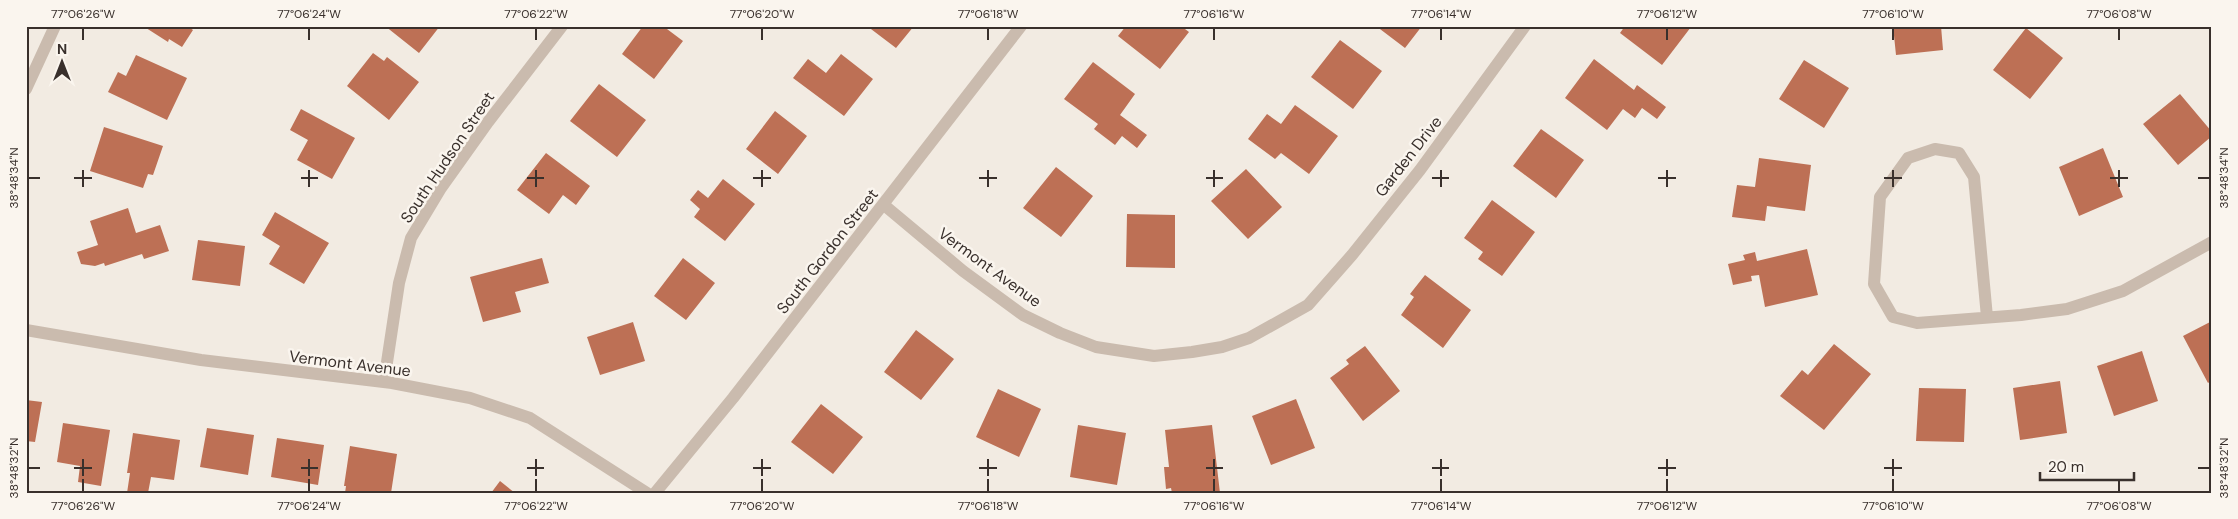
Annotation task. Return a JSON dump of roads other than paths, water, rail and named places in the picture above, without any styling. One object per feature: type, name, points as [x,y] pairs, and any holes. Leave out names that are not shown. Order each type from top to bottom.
[{"type":"street","points":[[26,89],[55,26]]},
{"type":"street","name":"South Hudson Street","points":[[384,382],[399,283],[411,238],[441,188],[488,122],[562,26]]},
{"type":"street","name":"South Gordon Street","points":[[655,493],[734,398],[1021,26]]},
{"type":"street","name":"Garden Drive","points":[[1311,301],[1352,255],[1420,170],[1525,26]]},
{"type":"street","points":[[1987,317],[1974,177],[1959,153],[1935,149],[1908,158],[1880,197],[1874,284],[1893,316],[1917,323],[1987,317],[2067,309],[2123,291],[2212,242]]},
{"type":"street","name":"Vermont Avenue","points":[[884,205],[963,271],[1024,315],[1096,347],[1154,356],[1222,347],[1249,338],[1311,301]]},
{"type":"street","name":"Vermont Avenue","points":[[26,330],[201,360],[384,382],[470,398],[530,418],[647,493]]}]
